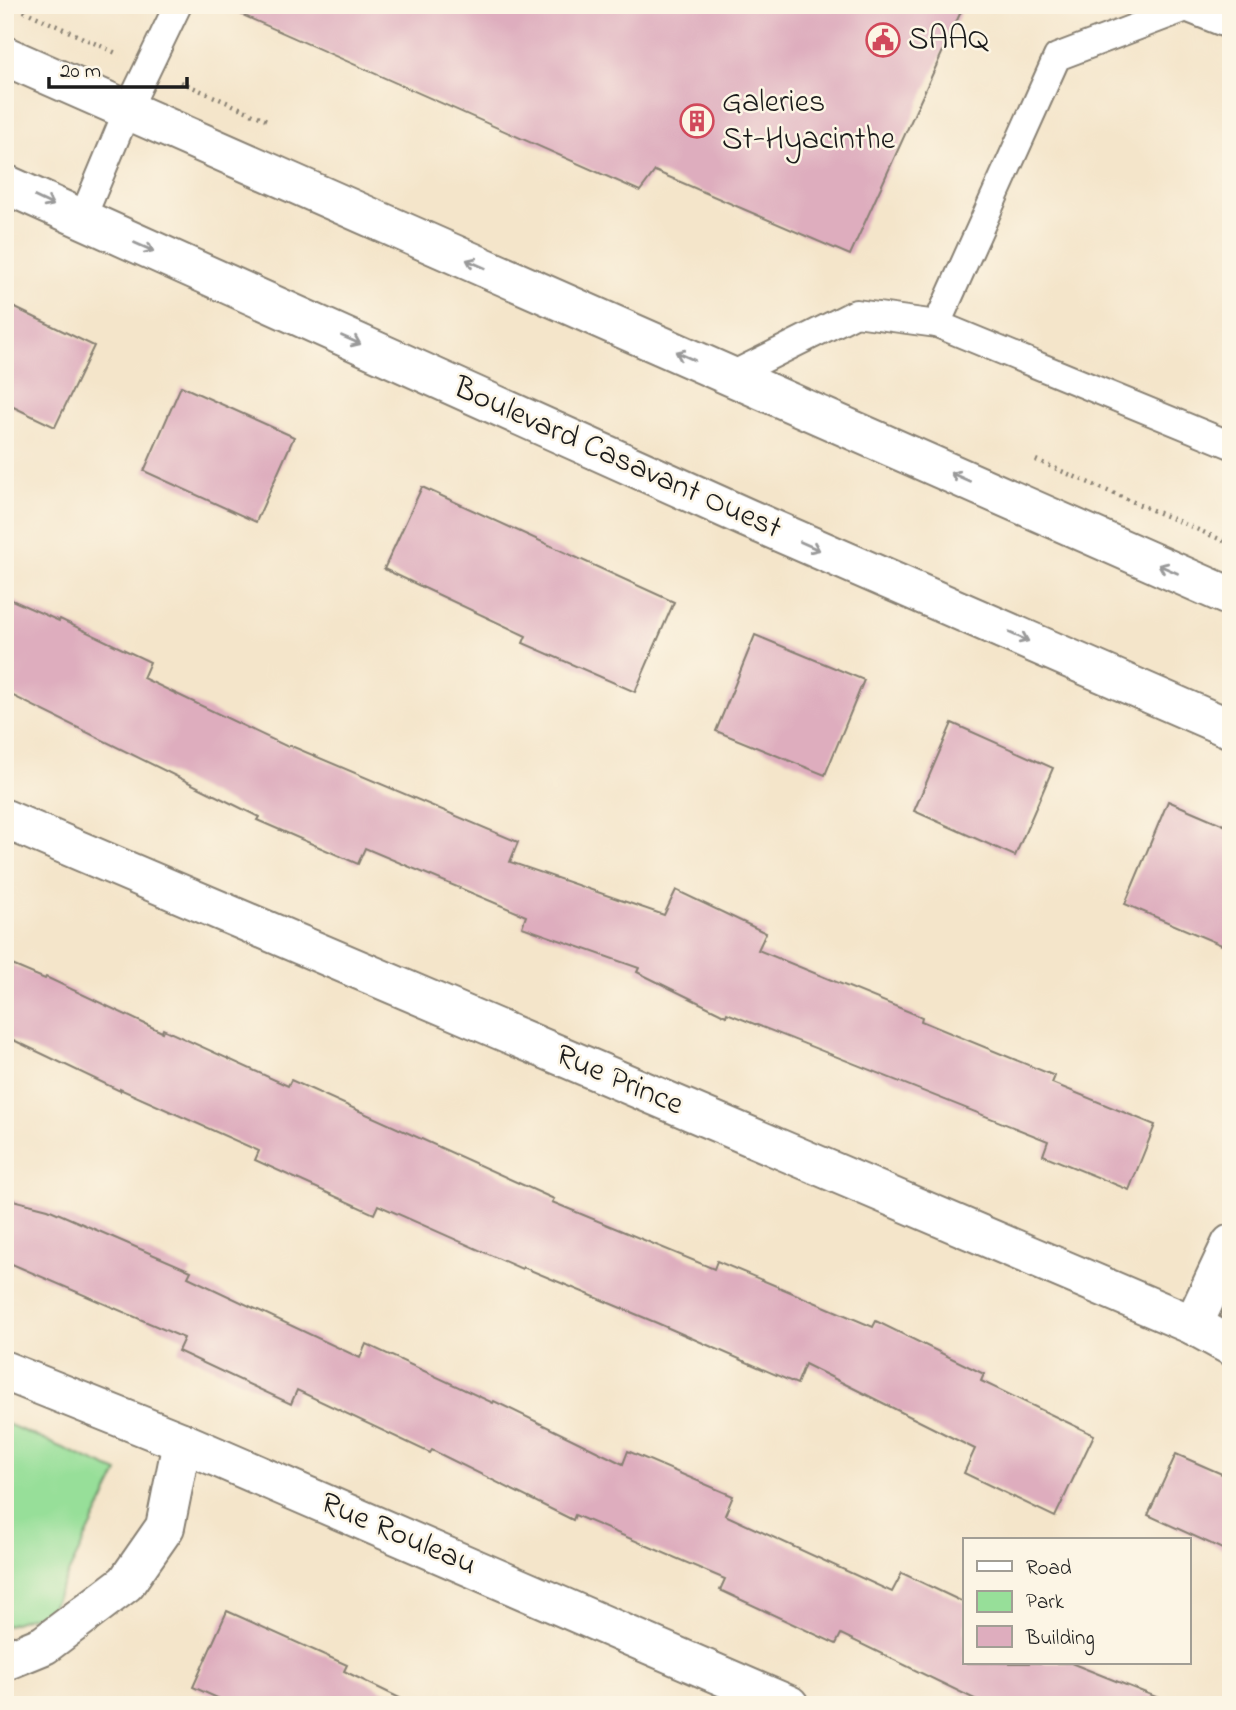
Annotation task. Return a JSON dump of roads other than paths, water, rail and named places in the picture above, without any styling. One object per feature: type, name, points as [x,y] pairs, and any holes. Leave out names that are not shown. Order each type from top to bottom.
[{"type":"street","points":[[5,56],[1231,597]]},
{"type":"street","name":"Boulevard Casavant Ouest","points":[[5,184],[747,518],[1231,729]]},
{"type":"street","name":"Rue Prince","points":[[5,819],[1193,1325],[1231,1346]]},
{"type":"street","points":[[1193,1325],[1231,1244]]},
{"type":"street","name":"Rue Rouleau","points":[[5,1371],[182,1442],[789,1705]]},
{"type":"street","points":[[5,1661],[44,1645],[126,1583],[165,1527],[182,1442]]},
{"type":"lane","points":[[82,219],[127,111],[177,5]]},
{"type":"lane","points":[[937,324],[1056,57],[1186,8],[1231,26]]},
{"type":"lane","points":[[730,376],[856,313],[937,324],[1231,445]]},
{"type":"place","name":"SAAQ","points":[[883,40]]},
{"type":"place","name":"Galeries St-Hyacinthe","points":[[697,121]]}]
